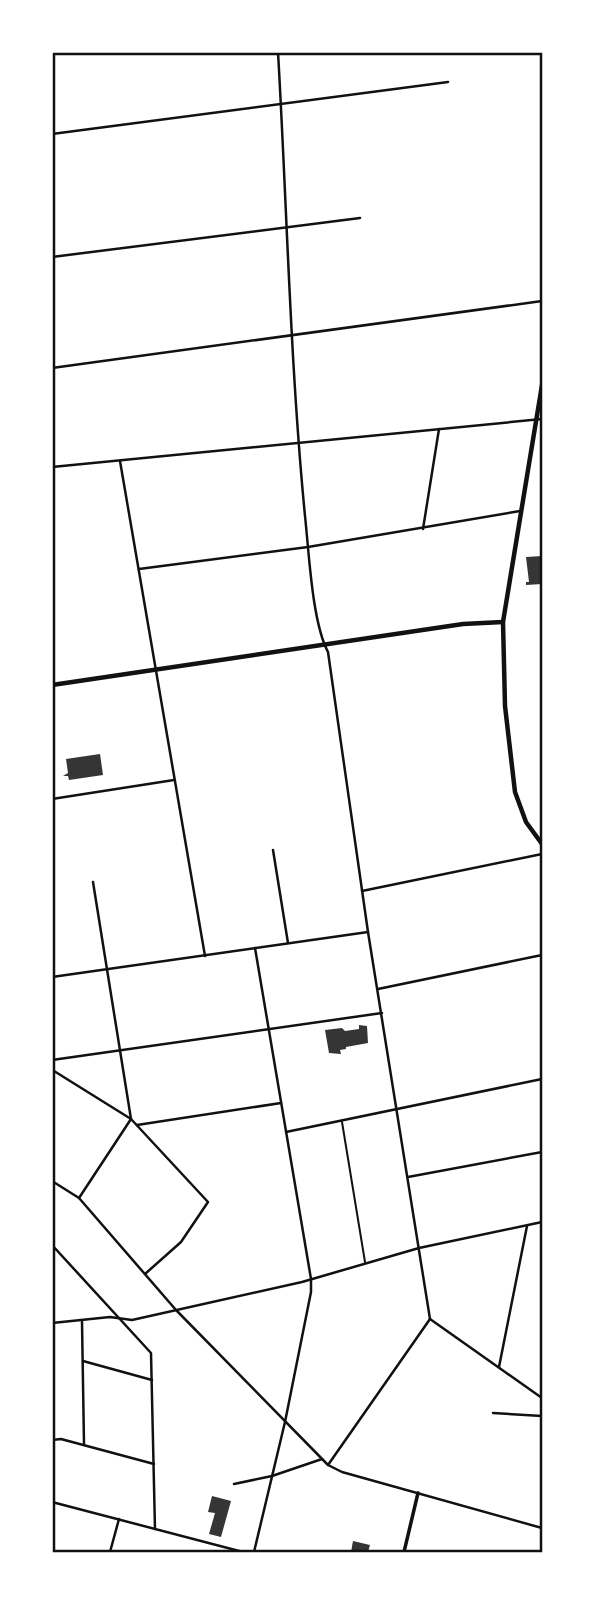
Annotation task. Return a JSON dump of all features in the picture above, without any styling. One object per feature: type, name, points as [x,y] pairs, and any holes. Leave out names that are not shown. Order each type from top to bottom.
[{"type":"main road","points":[[542,385],[540,419],[520,511],[503,622],[505,706],[514,792],[526,822],[542,844]]},
{"type":"main road","points":[[52,685],[463,624],[503,622]]},
{"type":"street","points":[[278,52],[298,442],[308,547],[320,636],[328,652],[368,932],[430,1319],[328,1465]]},
{"type":"street","points":[[52,134],[448,82]]},
{"type":"street","points":[[52,257],[360,218]]},
{"type":"street","points":[[52,368],[542,301]]},
{"type":"street","points":[[52,467],[540,419]]},
{"type":"street","points":[[423,529],[439,429]]},
{"type":"street","points":[[120,461],[205,956]]},
{"type":"street","points":[[139,569],[308,547],[520,511]]},
{"type":"street","points":[[52,799],[174,780]]},
{"type":"street","points":[[273,850],[289,944]]},
{"type":"street","points":[[362,891],[542,854]]},
{"type":"street","points":[[79,1198],[131,1119],[93,882]]},
{"type":"street","points":[[52,977],[368,932]]},
{"type":"street","points":[[254,1552],[310,1305],[311,1279],[255,948]]},
{"type":"street","points":[[378,989],[542,955]]},
{"type":"street","points":[[145,1274],[181,1242],[208,1202],[131,1119],[53,1072],[52,1061],[382,1013]]},
{"type":"street","points":[[286,1132],[542,1079]]},
{"type":"street","points":[[137,1125],[281,1103]]},
{"type":"street","points":[[408,1177],[542,1152]]},
{"type":"street","points":[[52,1181],[79,1198],[177,1310],[328,1465],[342,1472],[542,1528]]},
{"type":"street","points":[[52,1324],[110,1317],[132,1320],[311,1279],[419,1248],[542,1222]]},
{"type":"street","points":[[499,1367],[527,1225]]},
{"type":"street","points":[[52,1245],[151,1353],[155,1529]]},
{"type":"street","points":[[430,1319],[542,1398]]},
{"type":"street","points":[[82,1320],[84,1444]]},
{"type":"street","points":[[83,1361],[152,1380]]},
{"type":"street","points":[[493,1413],[542,1416]]},
{"type":"street","points":[[52,1440],[61,1438],[153,1464]]},
{"type":"street","points":[[234,1484],[272,1476],[323,1459]]},
{"type":"street","points":[[404,1552],[418,1493]]},
{"type":"street","points":[[52,1502],[243,1552]]},
{"type":"street","points":[[110,1552],[119,1519]]},
{"type":"lane","points":[[342,1121],[366,1263]]},
{"type":"building","points":[[542,556],[542,584],[526,585],[526,582],[529,582],[526,557]]},
{"type":"building","points":[[100,754],[103,775],[69,780],[68,776],[63,776],[68,773],[66,759]]},
{"type":"building","points":[[359,1025],[367,1026],[368,1043],[346,1047],[340,1050],[341,1054],[329,1053],[325,1030],[359,1029]]},
{"type":"building","points":[[212,1496],[231,1501],[221,1537],[209,1534],[215,1513],[208,1512]]},
{"type":"building","points":[[353,1541],[370,1545],[368,1552],[351,1552]]}]
